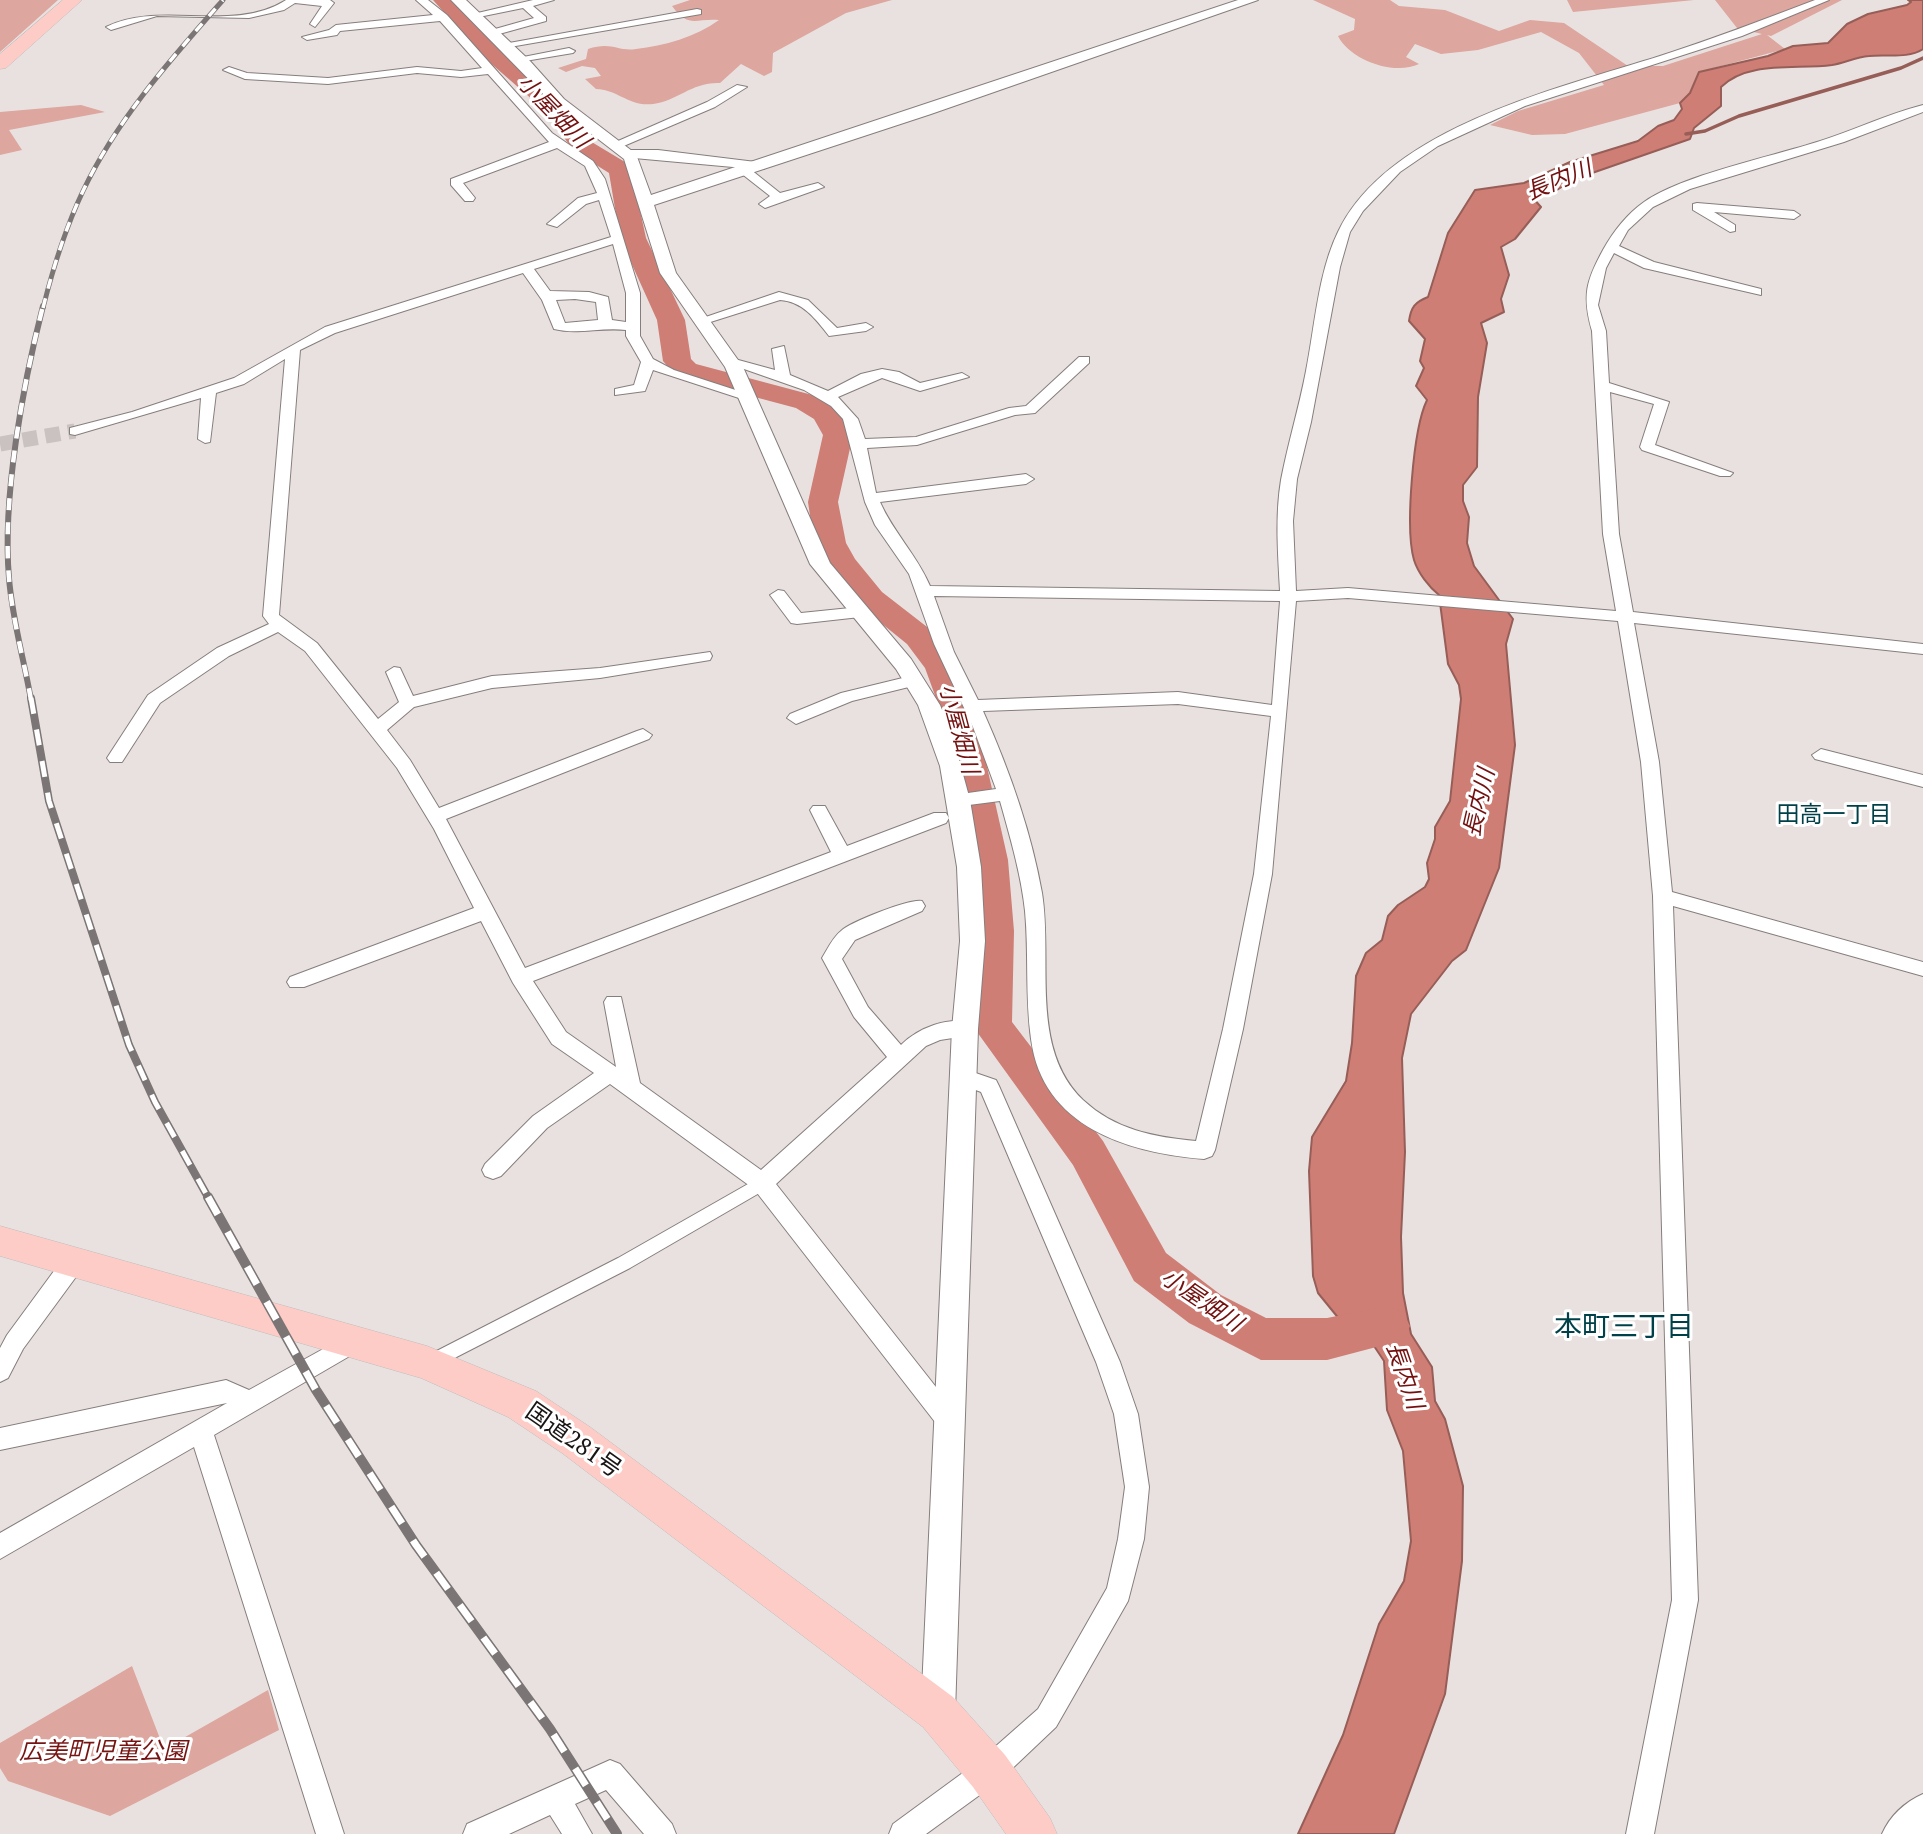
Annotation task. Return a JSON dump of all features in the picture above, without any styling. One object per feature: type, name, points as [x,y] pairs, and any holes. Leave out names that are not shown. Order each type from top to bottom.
[{"type":"highway","points":[[0,64],[74,0]]},
{"type":"highway","name":"国道281号","points":[[0,1241],[428,1363],[522,1404],[565,1433],[938,1712],[997,1781],[1034,1834]]},
{"type":"street","points":[[111,27],[163,12],[243,14],[277,9],[294,0],[329,3],[315,24]]},
{"type":"street","points":[[421,0],[443,17],[488,71],[558,143],[593,163],[620,238],[633,293],[634,336],[648,362],[669,373],[745,393]]},
{"type":"street","points":[[458,0],[559,102],[620,151],[646,202],[668,273],[732,364],[820,564],[886,640],[915,680],[935,715],[964,799],[973,929],[965,1030],[938,1712]]},
{"type":"street","points":[[474,15],[548,0]]},
{"type":"street","points":[[646,202],[1251,0]]},
{"type":"street","points":[[732,364],[783,378],[827,397],[845,410],[854,424],[871,498],[881,523],[916,570],[942,644],[973,706],[1002,795],[1036,916],[1042,1054],[1052,1077],[1070,1102],[1095,1123],[1128,1140],[1167,1148],[1204,1150],[1230,1042],[1263,874],[1280,712],[1288,596],[1285,521],[1289,479],[1304,422],[1333,267],[1344,232],[1358,209],[1396,169],[1434,143],[1521,104],[1738,34],[1824,0]]},
{"type":"street","points":[[492,33],[542,19],[527,6]]},
{"type":"street","points":[[504,44],[697,12]]},
{"type":"street","points":[[307,37],[326,35],[354,24],[443,17]]},
{"type":"street","points":[[519,59],[569,51]]},
{"type":"street","points":[[229,70],[245,76],[328,81],[417,70],[461,74],[488,71]]},
{"type":"street","points":[[593,163],[620,151],[648,128],[725,98],[741,87]]},
{"type":"street","points":[[1640,1834],[1685,1600],[1663,896],[1650,762],[1611,534],[1600,385],[1599,331],[1591,305],[1599,268],[1611,247],[1623,228],[1649,204],[1676,191],[1840,139],[1923,108]]},
{"type":"street","points":[[469,198],[455,182],[558,143]]},
{"type":"street","points":[[620,151],[753,168],[778,197]]},
{"type":"street","points":[[765,204],[778,197],[818,187]]},
{"type":"street","points":[[1676,191],[1730,228]]},
{"type":"street","points":[[553,224],[582,201],[605,195]]},
{"type":"street","points":[[1697,207],[1794,215]]},
{"type":"street","points":[[75,431],[137,415],[239,381],[293,348],[330,330],[620,238]]},
{"type":"street","points":[[1611,247],[1649,265],[1756,292]]},
{"type":"street","points":[[525,266],[545,295],[559,326],[570,329],[606,323],[633,327]]},
{"type":"street","points":[[545,295],[562,297],[589,293],[603,300],[606,323]]},
{"type":"street","points":[[701,321],[779,296],[793,296],[819,314],[834,333],[866,327]]},
{"type":"street","points":[[819,314],[838,308]]},
{"type":"street","points":[[293,348],[271,616],[279,625],[311,647],[404,764],[436,816],[520,978],[559,1038],[702,1137],[762,1183],[950,1423]]},
{"type":"street","points":[[779,349],[783,378]]},
{"type":"street","points":[[857,444],[917,441],[1014,411],[1031,410],[1084,360]]},
{"type":"street","points":[[620,392],[640,388],[648,362]]},
{"type":"street","points":[[827,397],[870,377],[886,373],[910,385],[924,387],[962,377]]},
{"type":"street","points":[[1600,385],[1662,402],[1647,447],[1725,473]]},
{"type":"street","points":[[205,439],[209,391]]},
{"type":"street","points":[[871,498],[1026,478]]},
{"type":"street","points":[[925,591],[1288,596],[1348,593],[1627,617],[1923,649]]},
{"type":"street","points":[[778,595],[797,620],[860,612]]},
{"type":"street","points":[[116,758],[154,699],[223,652],[279,625]]},
{"type":"street","points":[[376,730],[408,703],[492,682],[600,673],[704,656]]},
{"type":"street","points":[[394,672],[408,703]]},
{"type":"street","points":[[796,718],[847,698],[915,680]]},
{"type":"street","points":[[973,706],[1178,698],[1280,712]]},
{"type":"street","points":[[436,816],[643,735]]},
{"type":"street","points":[[1821,755],[1923,781]]},
{"type":"street","points":[[964,799],[1002,795]]},
{"type":"street","points":[[820,810],[842,856]]},
{"type":"street","points":[[520,978],[940,818]]},
{"type":"street","points":[[1663,896],[1923,969]]},
{"type":"street","points":[[900,1058],[861,1012],[832,958],[848,935],[915,906]]},
{"type":"street","points":[[297,982],[486,911]]},
{"type":"street","points":[[614,1002],[631,1089]]},
{"type":"street","points":[[428,1363],[624,1263],[762,1183],[919,1040],[937,1032],[965,1030]]},
{"type":"street","points":[[493,1170],[540,1122],[610,1073]]},
{"type":"street","points":[[903,1834],[997,1781],[1047,1718],[1119,1592],[1131,1539],[1137,1487],[1126,1414],[1108,1362],[989,1087],[964,1077]]},
{"type":"street","points":[[0,1371],[15,1342],[73,1263]]},
{"type":"street","points":[[0,1547],[352,1343]]},
{"type":"street","points":[[0,1439],[226,1391],[250,1402]]},
{"type":"street","points":[[201,1430],[330,1834]]},
{"type":"street","points":[[477,1834],[610,1774],[662,1834]]},
{"type":"street","points":[[555,1798],[579,1834]]},
{"type":"street","points":[[1900,1834],[1923,1812]]},
{"type":"green space","points":[[0,0],[58,0],[0,52]]},
{"type":"green space","points":[[690,0],[892,0],[846,13],[773,53],[772,72],[764,76],[741,64],[720,83],[701,85],[653,104],[637,103],[596,89],[585,79],[601,76],[595,68],[582,66],[566,72],[558,68],[586,59],[588,49],[609,46],[630,50],[658,46],[690,36],[719,20],[688,20],[672,6]]},
{"type":"green space","points":[[1313,0],[1390,0],[1399,6],[1445,10],[1499,31],[1530,20],[1564,23],[1628,66],[1663,66],[1762,34],[1737,28],[1715,0],[1842,0],[1771,36],[1767,35],[1785,49],[1699,72],[1690,93],[1680,103],[1565,134],[1532,135],[1490,125],[1518,111],[1604,85],[1579,53],[1541,32],[1478,50],[1441,54],[1415,44],[1406,57],[1419,64],[1386,67],[1362,59],[1344,45],[1338,36],[1354,30],[1355,19]]},
{"type":"green space","points":[[1567,0],[1694,0],[1573,12]]},
{"type":"green space","points":[[81,105],[105,112],[9,130],[22,150],[0,155],[0,112]]},
{"type":"green space","name":"広美町児童公園","points":[[132,1666],[164,1749],[268,1690],[279,1730],[110,1816],[8,1781],[0,1768],[0,1743]]},
{"type":"water","name":"長内川","points":[[1908,0],[1923,0],[1923,49],[1911,54],[1864,57],[1832,65],[1759,69],[1732,79],[1721,87],[1721,106],[1694,128],[1690,139],[1572,180],[1551,194],[1532,197],[1541,207],[1515,239],[1501,247],[1509,275],[1501,299],[1504,312],[1481,323],[1487,343],[1478,397],[1477,467],[1463,485],[1463,501],[1469,517],[1467,543],[1474,566],[1513,619],[1506,644],[1515,745],[1499,868],[1466,950],[1452,961],[1411,1014],[1402,1058],[1405,1152],[1401,1237],[1403,1293],[1411,1334],[1432,1367],[1435,1401],[1445,1419],[1463,1486],[1462,1561],[1445,1694],[1394,1834],[1298,1834],[1343,1735],[1379,1624],[1404,1581],[1411,1541],[1403,1451],[1387,1410],[1384,1361],[1372,1343],[1340,1320],[1318,1293],[1313,1276],[1309,1171],[1312,1137],[1346,1081],[1352,1043],[1356,976],[1366,953],[1382,940],[1388,916],[1398,905],[1425,887],[1429,879],[1427,863],[1435,839],[1435,827],[1450,801],[1461,699],[1459,685],[1448,664],[1439,595],[1418,570],[1411,545],[1410,503],[1414,455],[1427,400],[1416,386],[1424,368],[1420,361],[1425,339],[1409,321],[1411,312],[1417,303],[1428,297],[1448,233],[1475,190],[1524,183],[1570,162],[1638,141],[1658,126],[1674,120],[1682,109],[1680,103],[1690,93],[1699,72],[1768,56],[1793,46],[1828,43],[1847,24],[1868,14],[1907,5],[1911,2]]},
{"type":"waterway","name":"小屋畑川","points":[[444,0],[495,55],[550,103],[582,146],[621,170],[633,238],[671,320],[677,361],[686,370],[806,402],[825,413],[838,435],[823,502],[830,543],[841,563],[871,599],[919,637],[941,666],[957,709],[989,860],[995,931],[992,1025],[1088,1153],[1150,1267],[1205,1309],[1261,1339],[1327,1339],[1387,1326]]},
{"type":"waterway","points":[[1686,134],[1705,131],[1739,116],[1901,68],[1923,58]]},
{"type":"tunnel","points":[[0,444],[75,431]]},
{"type":"railway","points":[[43,308],[65,234],[83,191],[112,139],[146,91],[223,0]]},
{"type":"railway","points":[[31,700],[15,624],[9,578],[9,513],[16,441],[28,370],[43,306]]},
{"type":"railway","points":[[31,698],[49,801],[129,1045],[155,1102],[209,1199]]},
{"type":"railway","points":[[208,1197],[316,1390],[416,1545],[550,1729],[617,1834]]},
{"type":"district","name":"田高一丁目","points":[[1834,815]]},
{"type":"district","name":"本町三丁目","points":[[1624,1328]]}]
